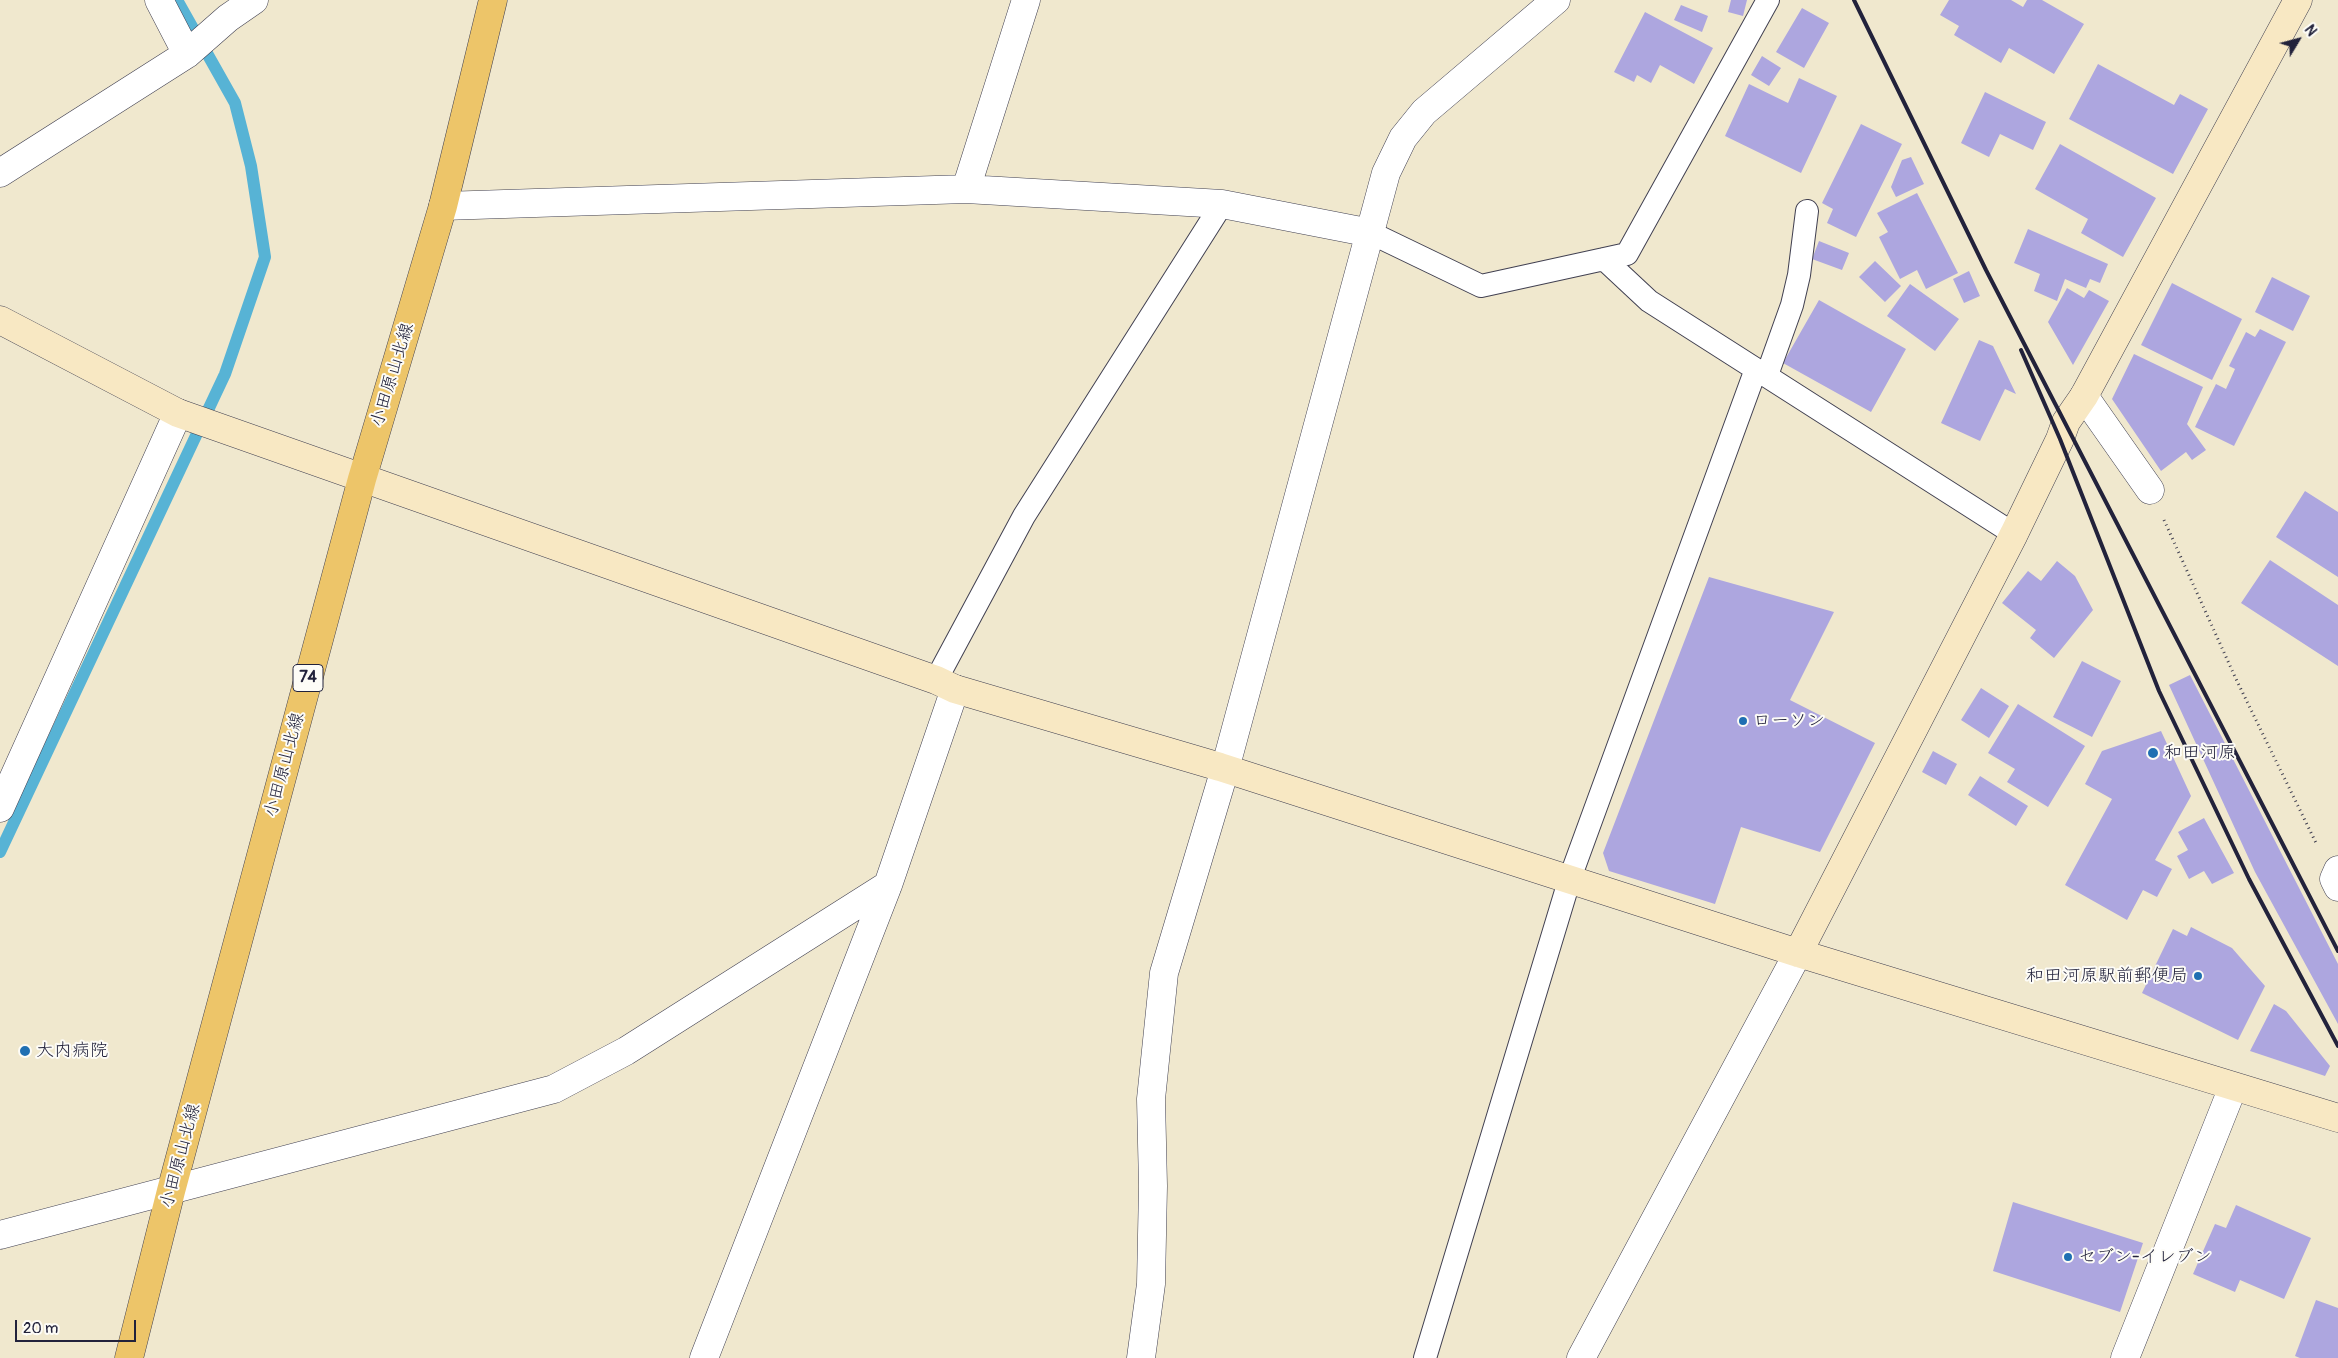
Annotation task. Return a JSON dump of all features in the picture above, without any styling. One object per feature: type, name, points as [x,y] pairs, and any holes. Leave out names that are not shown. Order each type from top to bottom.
[{"type":"main road","name":"小田原山北線","points":[[129,1358],[171,1191],[362,479],[443,206],[493,0]]},
{"type":"street","points":[[159,0],[187,54]]},
{"type":"street","points":[[0,173],[187,54],[228,18],[254,0]]},
{"type":"street","points":[[966,189],[1026,0]]},
{"type":"street","points":[[1141,1358],[1150,1284],[1153,1186],[1151,1098],[1164,973],[1226,769],[1386,173],[1403,138],[1424,112],[1556,0]]},
{"type":"street","points":[[1582,1358],[1798,953],[2014,534],[2060,439],[2066,422],[2084,396],[2298,0]]},
{"type":"street","points":[[443,206],[966,189],[1222,204],[1371,232]]},
{"type":"street","points":[[0,320],[178,412],[362,479],[946,684],[1226,769],[1570,878],[1798,953],[2338,1118]]},
{"type":"street","points":[[2084,396],[2150,490]]},
{"type":"street","points":[[0,808],[178,412]]},
{"type":"street","points":[[704,1358],[888,885],[946,684]]},
{"type":"street","points":[[0,1235],[554,1089],[626,1051],[888,885]]},
{"type":"street","points":[[2125,1358],[2233,1087]]},
{"type":"lane","points":[[1371,232],[1481,286],[1627,254],[1768,0]]},
{"type":"lane","points":[[946,684],[1024,516],[1222,204]]},
{"type":"lane","points":[[1425,1358],[1570,878],[1762,372],[1792,305],[1799,275],[1807,211]]},
{"type":"lane","points":[[1604,259],[1649,301],[2014,534]]},
{"type":"path","points":[[2150,490],[2236,679],[2337,878]]},
{"type":"building","points":[[1731,0],[1747,0],[1743,16],[1728,12]]},
{"type":"building","points":[[1949,0],[2011,0],[2023,7],[2027,0],[2042,0],[2084,24],[2054,74],[2009,48],[2001,63],[1954,35],[1959,26],[1940,15]]},
{"type":"building","points":[[1681,5],[1708,16],[1702,32],[1674,20]]},
{"type":"building","points":[[1802,8],[1829,23],[1804,68],[1776,52]]},
{"type":"building","points":[[1645,12],[1713,48],[1694,84],[1660,65],[1651,83],[1637,75],[1634,82],[1614,72]]},
{"type":"building","points":[[1762,56],[1781,68],[1769,86],[1751,75]]},
{"type":"building","points":[[2098,64],[2174,105],[2180,94],[2208,109],[2173,174],[2069,119]]},
{"type":"building","points":[[1799,78],[1837,96],[1801,173],[1725,136],[1749,84],[1788,103]]},
{"type":"building","points":[[1985,92],[2046,122],[2033,150],[2000,134],[1989,157],[1961,143]]},
{"type":"building","points":[[1861,124],[1902,144],[1856,237],[1827,223],[1833,209],[1822,203]]},
{"type":"building","points":[[2060,144],[2156,198],[2123,257],[2081,233],[2088,219],[2035,189]]},
{"type":"building","points":[[1911,157],[1924,184],[1896,197],[1891,187],[1902,160]]},
{"type":"building","points":[[1917,193],[1958,273],[1926,289],[1917,270],[1900,279],[1879,237],[1888,232],[1877,213]]},
{"type":"building","points":[[2028,229],[2108,264],[2100,283],[2090,279],[2086,288],[2065,279],[2057,301],[2034,291],[2040,274],[2014,263]]},
{"type":"building","points":[[1819,241],[1849,253],[1842,270],[1812,259]]},
{"type":"building","points":[[1875,261],[1901,286],[1885,302],[1859,277]]},
{"type":"building","points":[[1969,271],[1980,296],[1964,303],[1953,279]]},
{"type":"building","points":[[2272,277],[2310,296],[2293,331],[2255,312]]},
{"type":"building","points":[[2172,283],[2242,319],[2212,380],[2141,345]]},
{"type":"building","points":[[1910,284],[1959,319],[1935,351],[1887,316]]},
{"type":"building","points":[[2067,288],[2084,298],[2089,290],[2109,301],[2073,365],[2048,322]]},
{"type":"building","points":[[1819,300],[1906,349],[1871,412],[1783,363]]},
{"type":"building","points":[[2260,329],[2286,342],[2234,446],[2195,427],[2216,384],[2226,389],[2235,369],[2229,366],[2246,332],[2255,337]]},
{"type":"building","points":[[1979,340],[1993,346],[2016,394],[2005,389],[1980,441],[1941,423]]},
{"type":"building","points":[[2134,354],[2203,387],[2187,424],[2206,450],[2192,460],[2186,452],[2161,471],[2112,399]]},
{"type":"building","points":[[2305,491],[2338,512],[2338,577],[2276,537]]},
{"type":"building","points":[[2270,560],[2338,605],[2338,666],[2241,603]]},
{"type":"building","points":[[2057,561],[2075,576],[2093,610],[2054,658],[2030,638],[2036,630],[2002,603],[2028,571],[2041,581]]},
{"type":"building","name":"ローソン","points":[[1709,577],[1834,612],[1790,700],[1875,743],[1820,852],[1741,827],[1715,904],[1609,871],[1603,853]]},
{"type":"building","points":[[2082,661],[2121,681],[2092,737],[2053,717]]},
{"type":"building","points":[[2190,675],[2338,964],[2338,1024],[2255,872],[2169,685]]},
{"type":"building","points":[[1981,688],[2009,706],[1989,738],[1961,720]]},
{"type":"building","points":[[2018,704],[2085,746],[2048,807],[2007,782],[2015,769],[1988,753]]},
{"type":"building","points":[[2161,731],[2191,796],[2155,860],[2172,869],[2157,897],[2143,890],[2127,920],[2065,885],[2112,799],[2085,784],[2102,751]]},
{"type":"building","points":[[1933,751],[1957,764],[1946,785],[1922,772]]},
{"type":"building","points":[[1980,776],[2028,806],[2016,826],[1968,795]]},
{"type":"building","points":[[2204,818],[2234,873],[2212,884],[2204,871],[2189,879],[2177,856],[2188,850],[2178,832]]},
{"type":"building","points":[[2191,927],[2232,948],[2265,986],[2238,1040],[2142,993],[2173,929],[2187,936]]},
{"type":"building","points":[[2274,1004],[2286,1011],[2330,1066],[2325,1076],[2250,1051]]},
{"type":"building","name":"セブン-イレブン","points":[[2013,1202],[2143,1243],[2120,1312],[1993,1271]]},
{"type":"building","points":[[2236,1205],[2311,1238],[2284,1299],[2240,1280],[2235,1292],[2193,1274],[2215,1224],[2226,1228]]},
{"type":"building","points":[[2316,1300],[2338,1308],[2338,1358],[2300,1358],[2295,1356]]},
{"type":"waterway","points":[[0,852],[225,374],[265,257],[251,166],[235,103],[177,0]]},
{"type":"railway","points":[[1854,0],[1986,270],[2338,951]]},
{"type":"railway","points":[[2021,350],[2060,439],[2159,691],[2249,879],[2338,1046]]},
{"type":"place","name":"ローソン","points":[[1743,721]]},
{"type":"place","name":"和田河原","points":[[2153,753]]},
{"type":"place","name":"和田河原駅前郵便局","points":[[2198,976]]},
{"type":"place","name":"大内病院","points":[[25,1051]]},
{"type":"place","name":"セブン-イレブン","points":[[2068,1257]]}]
